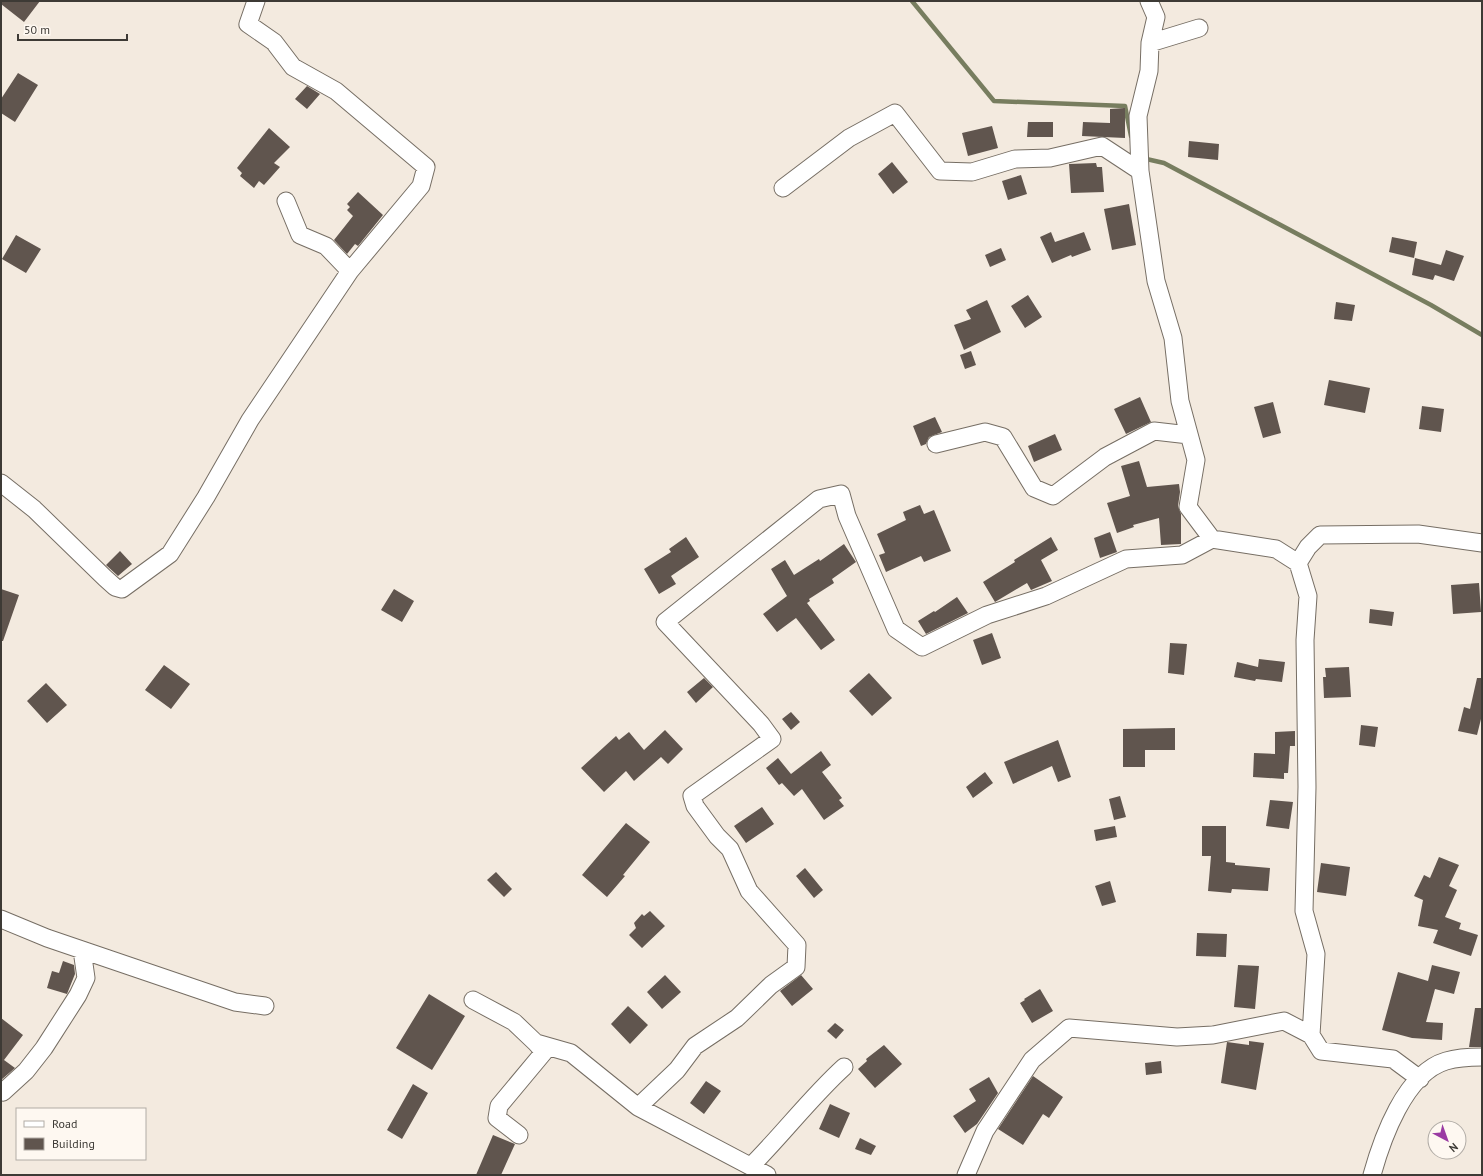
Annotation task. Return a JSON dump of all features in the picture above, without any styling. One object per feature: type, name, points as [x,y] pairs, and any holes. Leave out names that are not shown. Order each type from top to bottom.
[{"type":"street","points":[[1,483],[34,508],[115,587],[122,589],[170,554],[206,497],[250,420],[350,271],[421,186],[426,167],[336,91],[293,67],[274,42],[248,24],[256,1]]},
{"type":"street","points":[[1149,1],[1156,17],[1150,43],[1149,71],[1138,116],[1140,170],[1156,281],[1173,338],[1180,401],[1196,460],[1188,507],[1212,540]]},
{"type":"street","points":[[1150,43],[1199,28]]},
{"type":"street","points":[[783,188],[849,138],[895,113],[940,171],[972,172],[1014,159],[1050,158],[1102,146],[1140,170]]},
{"type":"street","points":[[286,201],[300,234],[326,246],[350,271]]},
{"type":"street","points":[[936,444],[985,432],[1003,437],[1034,488],[1053,496],[1105,457],[1154,431],[1189,435]]},
{"type":"street","points":[[638,1107],[677,1070],[695,1046],[737,1018],[771,985],[796,967],[797,945],[749,891],[730,848],[717,836],[695,806],[692,796],[772,739],[761,724],[665,622],[819,499],[841,494],[847,516],[896,629],[922,647],[987,615],[1046,596],[1126,559],[1182,555],[1212,540],[1276,549],[1298,563],[1308,596],[1305,640],[1307,787],[1304,911],[1316,954],[1311,1035]]},
{"type":"street","points":[[1298,563],[1308,548],[1320,535],[1418,534],[1482,543]]},
{"type":"street","points":[[1,919],[47,938],[235,1002],[265,1006]]},
{"type":"street","points":[[1,1091],[3,1092],[26,1071],[44,1048],[78,995],[86,978],[82,950]]},
{"type":"street","points":[[473,1000],[514,1022],[544,1052],[498,1106],[497,1118],[519,1135]]},
{"type":"street","points":[[966,1175],[985,1131],[1032,1060],[1069,1028],[1177,1037],[1213,1035],[1284,1021],[1311,1035],[1321,1050],[1393,1059],[1420,1079]]},
{"type":"street","points":[[536,1043],[571,1053],[638,1107],[767,1175]]},
{"type":"street","points":[[1372,1175],[1379,1150],[1398,1105],[1420,1079],[1445,1061],[1482,1057]]},
{"type":"street","points":[[751,1166],[772,1146],[824,1086],[844,1067]]},
{"type":"building","points":[[1,1],[40,1],[24,22],[1,4]]},
{"type":"building","points":[[18,73],[38,85],[15,122],[1,113],[1,99]]},
{"type":"building","points":[[307,86],[320,94],[307,109],[295,99]]},
{"type":"building","points":[[1125,108],[1125,138],[1082,136],[1083,122],[1110,123],[1110,109]]},
{"type":"building","points":[[1028,122],[1053,122],[1053,137],[1027,137]]},
{"type":"building","points":[[992,126],[998,148],[968,156],[962,133]]},
{"type":"building","points":[[269,128],[290,147],[274,163],[280,167],[264,185],[259,181],[254,188],[240,176],[242,173],[237,168]]},
{"type":"building","points":[[1189,141],[1219,144],[1218,160],[1188,157]]},
{"type":"building","points":[[892,162],[908,182],[893,194],[878,174]]},
{"type":"building","points":[[1096,163],[1097,167],[1102,167],[1104,192],[1071,193],[1069,164]]},
{"type":"building","points":[[1021,175],[1027,194],[1008,200],[1002,181]]},
{"type":"building","points":[[358,192],[383,215],[358,246],[355,244],[347,254],[334,240],[353,216],[347,210],[350,207],[347,204]]},
{"type":"building","points":[[1129,204],[1136,245],[1112,250],[1104,209]]},
{"type":"building","points":[[1051,232],[1055,242],[1084,232],[1091,250],[1072,257],[1071,255],[1052,263],[1040,237]]},
{"type":"building","points":[[16,235],[41,249],[26,273],[2,259]]},
{"type":"building","points":[[1392,237],[1417,242],[1414,258],[1389,252]]},
{"type":"building","points":[[1001,248],[1006,260],[990,267],[985,255]]},
{"type":"building","points":[[1446,250],[1464,256],[1454,281],[1435,275],[1433,280],[1412,275],[1415,258],[1441,265]]},
{"type":"building","points":[[1028,295],[1042,317],[1025,328],[1011,306]]},
{"type":"building","points":[[987,300],[1001,332],[964,350],[954,325],[971,319],[966,310]]},
{"type":"building","points":[[1336,302],[1355,305],[1352,321],[1334,319]]},
{"type":"building","points":[[971,351],[976,365],[965,369],[960,355]]},
{"type":"building","points":[[1329,380],[1370,388],[1365,413],[1324,405]]},
{"type":"building","points":[[1140,397],[1151,422],[1126,434],[1114,409]]},
{"type":"building","points":[[1273,402],[1281,433],[1263,438],[1254,407]]},
{"type":"building","points":[[1422,406],[1444,409],[1441,432],[1419,429]]},
{"type":"building","points":[[935,417],[942,432],[929,437],[926,444],[921,446],[913,426]]},
{"type":"building","points":[[1055,434],[1062,450],[1034,462],[1028,446]]},
{"type":"building","points":[[1139,461],[1147,487],[1179,484],[1180,492],[1178,506],[1181,514],[1181,544],[1161,545],[1159,518],[1133,525],[1134,527],[1117,533],[1107,503],[1130,496],[1121,466]]},
{"type":"building","points":[[920,505],[924,514],[934,510],[951,551],[924,562],[921,556],[886,572],[879,555],[885,553],[877,534],[906,520],[903,512]]},
{"type":"building","points":[[1110,532],[1117,552],[1100,558],[1094,538]]},
{"type":"building","points":[[686,537],[699,557],[671,576],[676,584],[659,594],[644,569],[671,552],[669,549]]},
{"type":"building","points":[[1051,537],[1058,550],[1041,560],[1052,581],[1031,590],[1027,583],[995,602],[983,582],[1015,562],[1014,560]]},
{"type":"building","points":[[844,544],[856,562],[832,579],[834,583],[809,599],[810,601],[807,603],[835,640],[821,650],[796,618],[777,632],[763,614],[787,596],[771,569],[785,560],[794,575],[819,559],[820,561]]},
{"type":"building","points":[[120,551],[132,564],[118,576],[106,565]]},
{"type":"building","points":[[1479,583],[1481,612],[1453,614],[1451,585]]},
{"type":"building","points":[[1,589],[19,595],[3,641],[1,641]]},
{"type":"building","points":[[394,589],[414,601],[402,622],[381,610]]},
{"type":"building","points":[[957,597],[968,613],[926,634],[918,621],[934,611],[935,612]]},
{"type":"building","points":[[1370,609],[1394,612],[1392,626],[1369,623]]},
{"type":"building","points":[[992,633],[1001,658],[982,665],[973,640]]},
{"type":"building","points":[[1170,643],[1187,644],[1184,675],[1168,673]]},
{"type":"building","points":[[1259,659],[1285,662],[1282,682],[1256,679],[1255,681],[1234,677],[1237,662],[1258,667]]},
{"type":"building","points":[[164,665],[190,684],[171,709],[145,690]]},
{"type":"building","points":[[1349,667],[1351,697],[1324,698],[1323,677],[1326,677],[1325,668]]},
{"type":"building","points":[[869,673],[892,698],[872,716],[849,691]]},
{"type":"building","points":[[704,678],[713,687],[696,703],[687,692]]},
{"type":"building","points":[[1477,678],[1482,678],[1482,715],[1477,735],[1458,731],[1464,707],[1470,709]]},
{"type":"building","points":[[46,683],[67,705],[47,723],[27,701]]},
{"type":"building","points":[[791,712],[800,722],[791,730],[782,719]]},
{"type":"building","points":[[1361,725],[1378,727],[1375,747],[1359,745]]},
{"type":"building","points":[[1175,728],[1175,750],[1145,750],[1145,767],[1123,767],[1123,729]]},
{"type":"building","points":[[665,730],[683,749],[668,764],[661,757],[634,781],[626,771],[604,792],[581,768],[616,736],[619,740],[629,732],[644,750]]},
{"type":"building","points":[[1295,731],[1295,746],[1290,746],[1288,773],[1284,773],[1284,779],[1253,777],[1254,753],[1275,754],[1275,732]]},
{"type":"building","points":[[1058,740],[1071,777],[1058,782],[1052,766],[1013,784],[1004,762]]},
{"type":"building","points":[[821,751],[831,765],[822,772],[842,798],[839,800],[844,806],[824,820],[802,789],[794,796],[782,783],[779,785],[766,768],[778,758],[791,774]]},
{"type":"building","points":[[985,772],[993,783],[973,798],[966,787]]},
{"type":"building","points":[[1120,796],[1126,817],[1114,820],[1109,799]]},
{"type":"building","points":[[1270,800],[1293,802],[1289,829],[1266,826]]},
{"type":"building","points":[[762,807],[774,824],[746,843],[734,826]]},
{"type":"building","points":[[626,823],[650,842],[623,875],[625,876],[607,897],[582,875]]},
{"type":"building","points":[[1115,826],[1117,837],[1096,841],[1094,830]]},
{"type":"building","points":[[1202,826],[1226,826],[1226,862],[1235,863],[1235,865],[1270,868],[1268,891],[1232,889],[1231,893],[1208,891],[1211,856],[1202,856]]},
{"type":"building","points":[[1439,857],[1459,865],[1449,886],[1457,890],[1445,917],[1461,923],[1459,929],[1478,935],[1471,956],[1433,943],[1438,930],[1418,926],[1423,900],[1414,896],[1424,875],[1430,878]]},
{"type":"building","points":[[1321,863],[1350,867],[1346,896],[1317,892]]},
{"type":"building","points":[[805,868],[823,890],[814,898],[796,876]]},
{"type":"building","points":[[496,872],[512,889],[504,897],[487,880]]},
{"type":"building","points":[[1110,881],[1116,902],[1102,906],[1095,886]]},
{"type":"building","points":[[650,911],[665,926],[642,948],[629,935],[636,928],[634,923],[642,914],[644,916]]},
{"type":"building","points":[[1197,933],[1227,934],[1226,957],[1196,956]]},
{"type":"building","points":[[63,961],[74,965],[75,974],[67,994],[47,988],[52,971],[59,973]]},
{"type":"building","points":[[1238,965],[1259,966],[1255,1009],[1234,1007]]},
{"type":"building","points":[[1432,965],[1460,972],[1454,994],[1435,989],[1426,1022],[1443,1023],[1442,1040],[1412,1038],[1382,1030],[1398,972],[1428,981]]},
{"type":"building","points":[[665,975],[681,992],[662,1009],[647,992]]},
{"type":"building","points":[[801,975],[813,989],[792,1006],[780,991]]},
{"type":"building","points":[[1040,989],[1053,1011],[1032,1023],[1020,1003]]},
{"type":"building","points":[[429,994],[465,1016],[432,1070],[396,1048]]},
{"type":"building","points":[[628,1006],[648,1025],[630,1044],[611,1024]]},
{"type":"building","points":[[1475,1008],[1482,1008],[1482,1047],[1469,1047]]},
{"type":"building","points":[[1,1018],[23,1035],[4,1060],[15,1068],[1,1080]]},
{"type":"building","points":[[835,1023],[844,1030],[836,1039],[827,1031]]},
{"type":"building","points":[[1249,1041],[1264,1043],[1256,1090],[1221,1083],[1227,1042],[1249,1045]]},
{"type":"building","points":[[884,1045],[902,1064],[875,1088],[858,1069],[867,1061],[866,1059]]},
{"type":"building","points":[[1161,1061],[1162,1073],[1146,1075],[1145,1063]]},
{"type":"building","points":[[1033,1076],[1063,1097],[1049,1118],[1043,1114],[1023,1145],[998,1129]]},
{"type":"building","points":[[989,1077],[998,1093],[977,1124],[965,1133],[953,1116],[976,1101],[969,1089]]},
{"type":"building","points":[[706,1081],[721,1091],[704,1114],[690,1103]]},
{"type":"building","points":[[413,1084],[428,1093],[402,1139],[387,1130]]},
{"type":"building","points":[[830,1104],[850,1113],[839,1138],[819,1129]]},
{"type":"building","points":[[493,1135],[515,1144],[501,1175],[476,1175]]},
{"type":"building","points":[[860,1138],[876,1146],[871,1155],[855,1149]]},
{"type":"waterway","points":[[912,1],[994,101],[1125,106],[1131,136]]},
{"type":"waterway","points":[[1142,158],[1164,163],[1431,305],[1482,335]]}]
